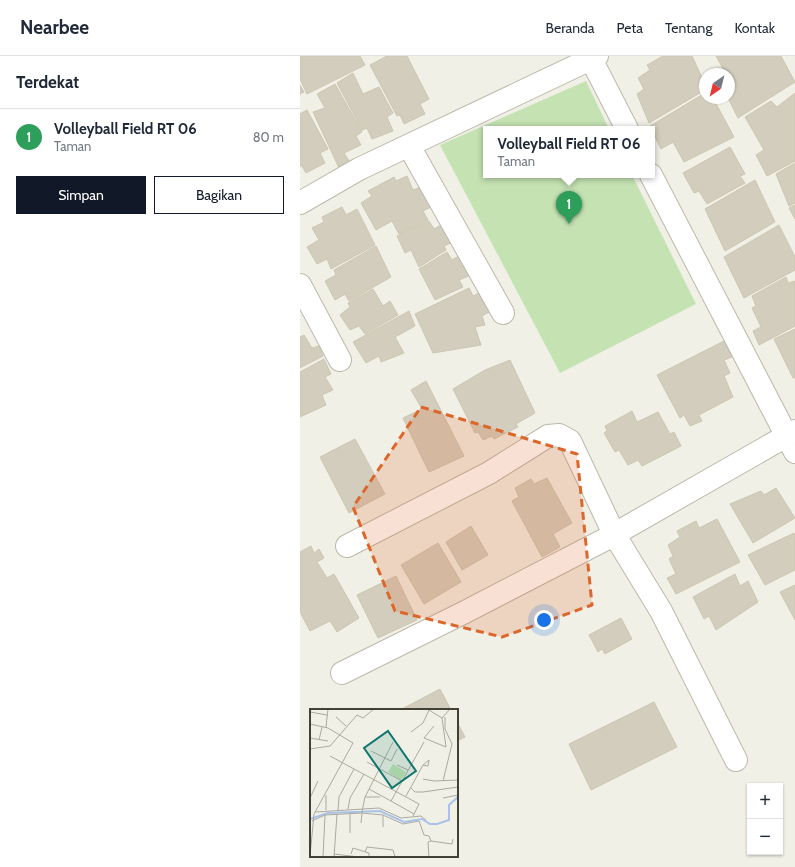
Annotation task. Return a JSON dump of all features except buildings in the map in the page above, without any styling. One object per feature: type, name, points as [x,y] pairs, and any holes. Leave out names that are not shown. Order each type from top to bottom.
[{"type":"street","points":[[300,203],[359,169],[594,58],[626,126]]},
{"type":"street","points":[[409,146],[503,313]]},
{"type":"street","points":[[342,673],[465,612],[606,539],[792,440],[653,178]]},
{"type":"street","points":[[300,285],[340,360]]},
{"type":"street","points":[[347,546],[489,473],[548,436],[559,435],[570,441],[614,534],[660,611],[736,760]]},
{"type":"highlighted area","points":[[421,407],[577,454],[592,605],[502,637],[395,611],[353,507]]},
{"type":"green space","points":[[586,81],[608,126],[483,126]]},
{"type":"green space","points":[[483,126],[483,178],[633,178],[696,304],[560,373],[440,145]]},
{"type":"place","name":"Volleyball Field RT 06","points":[[569,224]]}]
